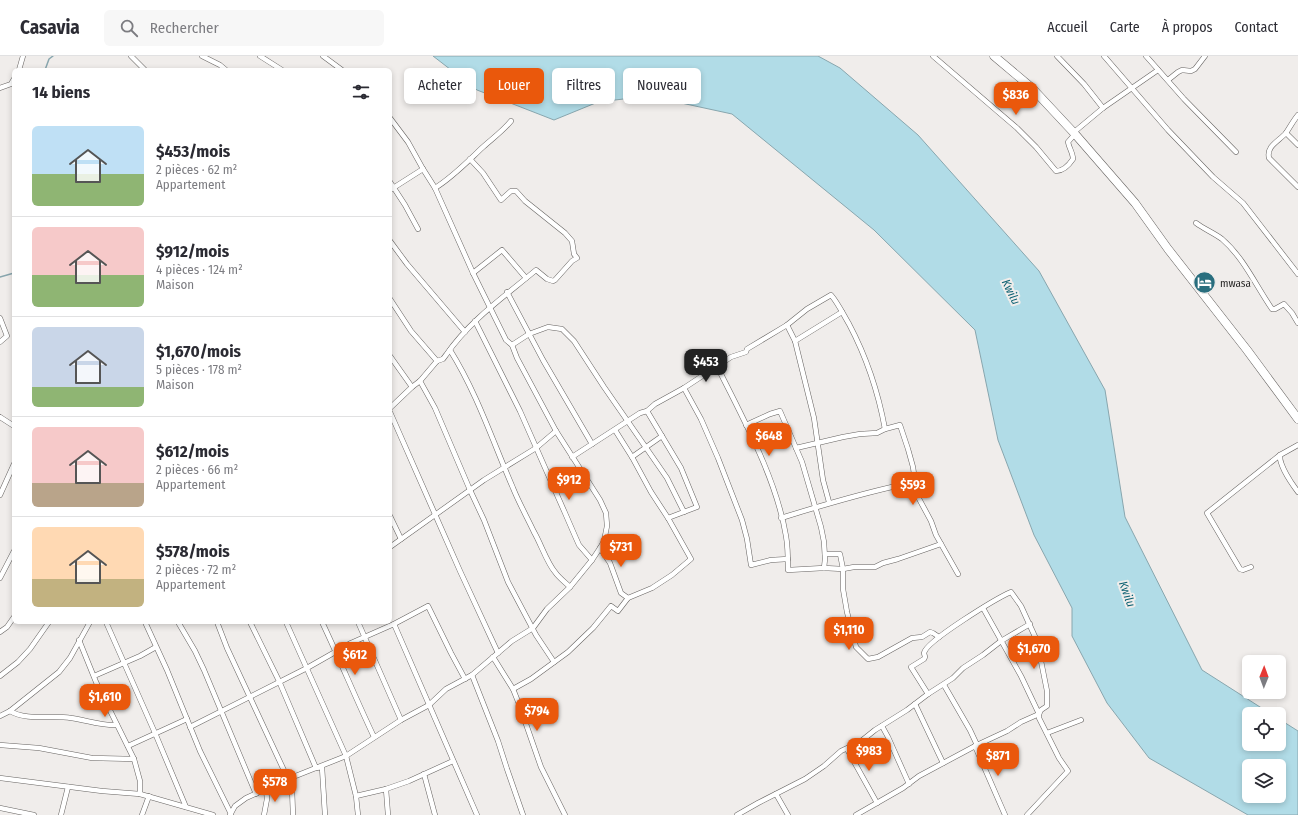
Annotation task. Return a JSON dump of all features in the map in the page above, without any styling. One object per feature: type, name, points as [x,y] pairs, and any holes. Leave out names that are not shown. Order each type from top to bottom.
[{"type":"highway","points":[[994,56],[1032,88],[1074,133],[1134,202],[1298,419]]},
{"type":"street","points":[[20,68],[23,56]]},
{"type":"street","points":[[131,56],[143,68]]},
{"type":"street","points":[[202,56],[224,68]]},
{"type":"street","points":[[260,56],[279,68]]},
{"type":"street","points":[[323,56],[339,68]]},
{"type":"street","points":[[933,56],[1017,128],[1036,146],[1056,171],[1060,171],[1073,159],[1068,142],[1074,133],[1103,108],[1158,70]]},
{"type":"street","points":[[1057,56],[1084,84],[1103,108]]},
{"type":"street","points":[[1104,56],[1168,130],[1213,177],[1243,203],[1298,274]]},
{"type":"street","points":[[1146,56],[1184,99],[1236,152]]},
{"type":"street","points":[[1168,80],[1182,70],[1190,71],[1195,68],[1205,56]]},
{"type":"street","points":[[0,88],[12,82]]},
{"type":"street","points":[[1298,115],[1291,123],[1286,133],[1268,151],[1269,158],[1298,187]]},
{"type":"street","points":[[230,815],[234,806],[246,798],[288,779],[346,756],[401,720],[429,704],[446,690],[472,675],[512,641],[533,628],[547,609],[570,587],[592,560],[604,541],[607,526],[606,513],[600,500],[556,431],[517,358],[512,345],[506,340],[473,273],[435,188],[408,142],[392,121]]},
{"type":"street","points":[[435,188],[443,184],[505,129],[511,121]]},
{"type":"street","points":[[1286,133],[1298,145]]},
{"type":"street","points":[[392,406],[412,386],[420,381],[436,361],[443,359],[464,332],[507,292],[536,270],[553,281],[572,261],[577,258],[574,254],[572,241],[565,233],[525,201],[516,191],[511,191],[501,200],[483,173],[470,159]]},
{"type":"street","points":[[418,229],[392,189],[423,169]]},
{"type":"street","points":[[1196,223],[1222,240],[1234,253],[1247,268],[1272,309],[1284,304],[1298,323]]},
{"type":"street","points":[[392,244],[411,269],[464,332]]},
{"type":"street","points":[[473,273],[502,250],[526,278]]},
{"type":"street","points":[[507,292],[529,334],[592,444]]},
{"type":"street","points":[[572,456],[640,413],[647,411],[655,404],[684,388],[731,357],[746,352],[747,349],[787,324],[807,309],[831,295],[855,337],[870,370],[877,391],[885,429]]},
{"type":"street","points":[[392,302],[411,331],[436,361]]},
{"type":"street","points":[[795,341],[842,312]]},
{"type":"street","points":[[0,318],[6,330],[7,336],[0,342]]},
{"type":"street","points":[[475,321],[520,411],[579,545],[592,560]]},
{"type":"street","points":[[787,324],[795,341],[814,418],[823,480],[829,502]]},
{"type":"street","points":[[512,345],[529,334],[548,327],[562,329],[574,341],[604,387],[668,478],[684,512]]},
{"type":"street","points":[[450,350],[474,396],[513,490],[549,564],[555,573],[570,587]]},
{"type":"street","points":[[392,359],[412,386]]},
{"type":"street","points":[[717,366],[746,425],[777,501],[786,537],[788,570],[875,567],[941,544]]},
{"type":"street","points":[[420,381],[435,408],[484,520],[508,582],[522,611],[554,662]]},
{"type":"street","points":[[684,388],[701,419],[742,520],[751,565],[771,560],[788,559]]},
{"type":"street","points":[[647,411],[684,475],[697,507],[668,518]]},
{"type":"street","points":[[746,425],[780,411],[802,462],[821,527],[825,554],[824,568]]},
{"type":"street","points":[[392,416],[498,653]]},
{"type":"street","points":[[0,417],[12,425]]},
{"type":"street","points":[[796,448],[843,437],[881,432],[885,429],[900,425],[908,449],[917,495],[931,521],[936,536],[958,574]]},
{"type":"street","points":[[513,689],[531,679],[568,652],[593,628],[611,606],[618,611],[628,598],[652,588],[672,575],[691,559],[615,430]]},
{"type":"street","points":[[392,546],[484,480],[536,448],[556,431]]},
{"type":"street","points":[[632,457],[662,436]]},
{"type":"street","points":[[1251,567],[1243,570],[1240,569],[1207,513],[1280,455],[1298,445]]},
{"type":"street","points":[[1280,455],[1280,461],[1298,492]]},
{"type":"street","points":[[0,495],[12,468]]},
{"type":"street","points":[[782,518],[829,502],[881,488],[915,482]]},
{"type":"street","points":[[392,520],[401,539]]},
{"type":"street","points":[[600,548],[610,563],[621,593],[628,598]]},
{"type":"street","points":[[825,554],[840,554],[843,569],[843,589],[856,647],[868,660],[878,657],[912,638],[922,637],[930,632],[939,637]]},
{"type":"street","points":[[0,578],[12,555]]},
{"type":"street","points":[[856,815],[910,784],[919,776],[1038,714],[1047,706],[1047,691],[1037,641],[1021,606],[1011,592],[996,598],[945,632],[926,648],[924,659],[911,667],[928,694]]},
{"type":"street","points":[[190,726],[428,606],[465,679]]},
{"type":"street","points":[[983,608],[1021,676],[1039,718],[1059,758],[1068,771],[1027,815]]},
{"type":"street","points":[[0,632],[7,627],[12,620]]},
{"type":"street","points":[[0,676],[18,662],[30,649],[48,624]]},
{"type":"street","points":[[0,716],[59,672],[70,658],[89,624]]},
{"type":"street","points":[[107,624],[186,807]]},
{"type":"street","points":[[146,624],[230,815]]},
{"type":"street","points":[[179,624],[195,651],[222,711],[256,794]]},
{"type":"street","points":[[217,624],[292,788],[293,815]]},
{"type":"street","points":[[251,624],[279,681],[316,768]]},
{"type":"street","points":[[287,624],[346,756],[356,796],[358,815]]},
{"type":"street","points":[[323,624],[374,737]]},
{"type":"street","points":[[359,624],[401,720]]},
{"type":"street","points":[[394,624],[477,815]]},
{"type":"street","points":[[736,815],[806,778],[824,766],[842,751],[860,742],[928,694],[944,685],[963,668],[983,656],[1002,641],[1030,624]]},
{"type":"street","points":[[79,640],[94,676],[134,759],[140,781],[140,794]]},
{"type":"street","points":[[94,676],[140,656],[156,647]]},
{"type":"street","points":[[493,657],[513,689],[541,767],[565,815]]},
{"type":"street","points":[[472,675],[498,740],[523,815]]},
{"type":"street","points":[[944,685],[970,730],[1005,815]]},
{"type":"street","points":[[914,704],[943,763]]},
{"type":"street","points":[[10,710],[17,715],[66,717],[109,725],[117,725]]},
{"type":"street","points":[[128,746],[187,719]]},
{"type":"street","points":[[1047,733],[1081,720]]},
{"type":"street","points":[[882,726],[910,784]]},
{"type":"street","points":[[0,745],[39,748],[92,758],[134,759]]},
{"type":"street","points":[[848,749],[877,803]]},
{"type":"street","points":[[356,796],[386,789],[454,761]]},
{"type":"street","points":[[316,768],[322,767],[323,772],[325,815]]},
{"type":"street","points":[[424,774],[435,815]]},
{"type":"street","points":[[0,778],[68,787],[140,794],[214,815]]},
{"type":"street","points":[[61,815],[68,787]]},
{"type":"street","points":[[386,789],[388,815]]},
{"type":"street","points":[[264,815],[267,799],[266,790]]},
{"type":"street","points":[[776,794],[788,815]]},
{"type":"street","points":[[142,815],[149,796]]},
{"type":"street","points":[[0,808],[34,815]]},
{"type":"water","name":"Kwilu","points":[[433,56],[818,56],[840,68],[918,135],[1039,271],[1105,390],[1125,517],[1202,670],[1242,696],[1242,699],[1247,699],[1260,707],[1242,707],[1242,751],[1286,751],[1286,723],[1298,731],[1298,815],[1248,815],[1149,758],[1107,703],[1072,636],[1072,608],[1034,535],[998,440],[975,330],[874,230],[732,114],[686,104],[701,104],[701,68],[623,68],[623,99],[615,100],[615,68],[552,68],[552,104],[593,104],[554,120],[513,104],[544,104],[544,68],[484,68],[484,93],[476,89],[476,68],[449,68]]},
{"type":"waterway","points":[[46,68],[49,59],[53,56]]},
{"type":"waterway","points":[[0,277],[12,274]]},
{"type":"place","name":"mwasa","points":[[1205,283]]}]
